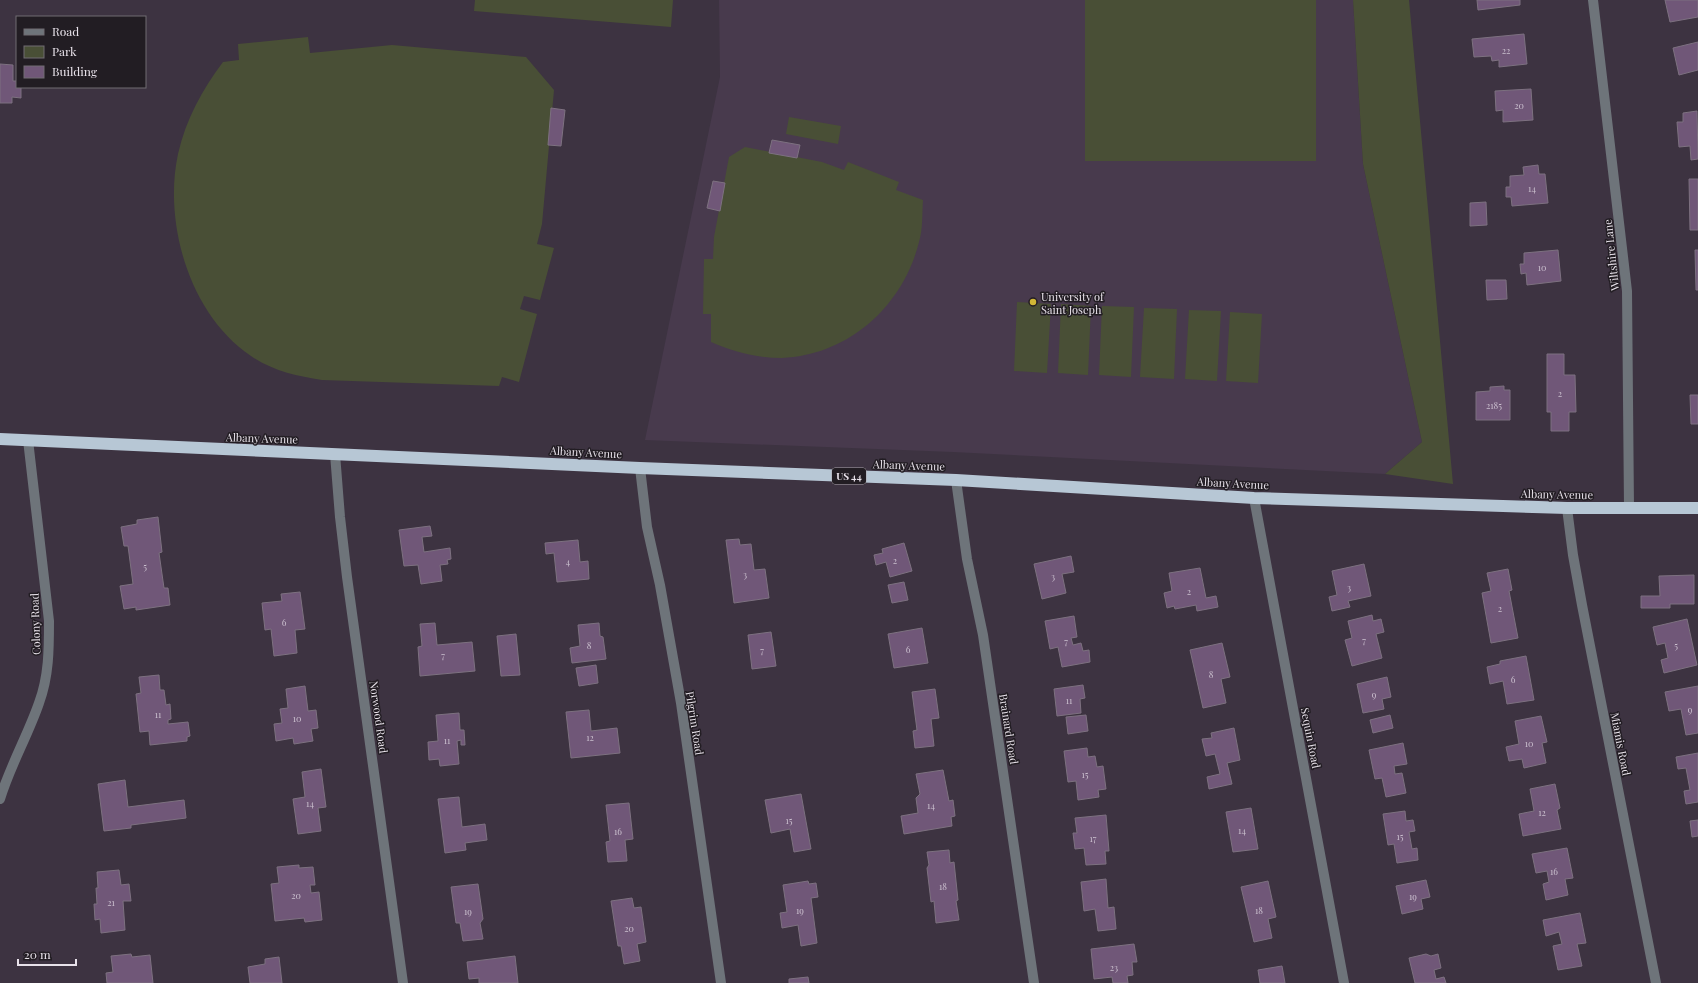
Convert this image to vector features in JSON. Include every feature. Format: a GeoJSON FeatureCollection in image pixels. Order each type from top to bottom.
{"type":"FeatureCollection","features":[{"type":"Feature","properties":{"kind":"highway","name":"Albany Avenue"},"geometry":{"type":"LineString","coordinates":[[0,439],[640,468],[956,480],[1254,498],[1567,508],[1698,508]]}},
{"type":"Feature","properties":{"kind":"street","name":"Wiltshire Lane"},"geometry":{"type":"LineString","coordinates":[[1593,0],[1627,291],[1629,508]]}},
{"type":"Feature","properties":{"kind":"street","name":"Colony Road"},"geometry":{"type":"LineString","coordinates":[[0,799],[40,702],[46,676],[49,650],[49,621],[28,440]]}},
{"type":"Feature","properties":{"kind":"street","name":"Norwood Road"},"geometry":{"type":"LineString","coordinates":[[335,454],[347,577],[403,983]]}},
{"type":"Feature","properties":{"kind":"street","name":"Pilgrim Road"},"geometry":{"type":"LineString","coordinates":[[640,468],[647,527],[660,585],[680,703],[721,983]]}},
{"type":"Feature","properties":{"kind":"street","name":"Brainard Road"},"geometry":{"type":"LineString","coordinates":[[956,480],[967,559],[983,635],[1034,983]]}},
{"type":"Feature","properties":{"kind":"street","name":"Sequin Road"},"geometry":{"type":"LineString","coordinates":[[1254,498],[1344,983]]}},
{"type":"Feature","properties":{"kind":"street","name":"Miamis Road"},"geometry":{"type":"LineString","coordinates":[[1567,508],[1582,605],[1656,983]]}},
{"type":"Feature","properties":{"kind":"shaded area","name":"University of Saint Joseph"},"geometry":{"type":"Polygon","coordinates":[[[719,0],[1353,0],[1363,164],[1422,442],[1385,474],[953,452],[645,440],[720,77],[719,0]]]}},
{"type":"Feature","properties":{"kind":"green space"},"geometry":{"type":"Polygon","coordinates":[[[475,0],[673,0],[671,27],[474,11],[475,0]]]}},
{"type":"Feature","properties":{"kind":"green space"},"geometry":{"type":"Polygon","coordinates":[[[1085,0],[1316,0],[1316,161],[1085,161],[1085,0]]]}},
{"type":"Feature","properties":{"kind":"green space"},"geometry":{"type":"Polygon","coordinates":[[[1353,0],[1409,0],[1453,484],[1385,474],[1422,442],[1363,164],[1353,0]]]}},
{"type":"Feature","properties":{"kind":"green space"},"geometry":{"type":"Polygon","coordinates":[[[308,37],[310,53],[392,45],[526,57],[554,90],[542,224],[537,244],[554,248],[540,300],[524,296],[520,309],[537,314],[519,382],[502,377],[499,386],[322,380],[303,377],[268,366],[251,356],[230,338],[212,317],[197,293],[186,266],[178,238],[174,209],[174,181],[178,154],[190,117],[208,83],[223,62],[239,60],[238,44],[308,37]]]}},
{"type":"Feature","properties":{"kind":"green space"},"geometry":{"type":"Polygon","coordinates":[[[789,117],[841,126],[838,144],[786,134],[789,117]]]}},
{"type":"Feature","properties":{"kind":"green space"},"geometry":{"type":"Polygon","coordinates":[[[745,147],[822,162],[844,170],[848,162],[899,182],[896,190],[923,200],[922,227],[919,242],[911,265],[900,287],[886,306],[870,323],[851,337],[829,348],[806,355],[773,358],[746,354],[711,342],[711,314],[703,314],[704,259],[713,259],[714,237],[729,157],[745,147]]]}},
{"type":"Feature","properties":{"kind":"green space"},"geometry":{"type":"Polygon","coordinates":[[[1017,302],[1051,304],[1047,373],[1014,371],[1017,302]]]}},
{"type":"Feature","properties":{"kind":"green space"},"geometry":{"type":"Polygon","coordinates":[[[1061,304],[1091,306],[1088,375],[1058,373],[1061,304]]]}},
{"type":"Feature","properties":{"kind":"green space"},"geometry":{"type":"Polygon","coordinates":[[[1102,306],[1134,307],[1131,377],[1099,375],[1102,306]]]}},
{"type":"Feature","properties":{"kind":"green space"},"geometry":{"type":"Polygon","coordinates":[[[1144,308],[1177,309],[1174,379],[1140,377],[1144,308]]]}},
{"type":"Feature","properties":{"kind":"green space"},"geometry":{"type":"Polygon","coordinates":[[[1189,310],[1221,311],[1217,381],[1185,379],[1189,310]]]}},
{"type":"Feature","properties":{"kind":"green space"},"geometry":{"type":"Polygon","coordinates":[[[1230,312],[1262,314],[1258,383],[1226,381],[1230,312]]]}},
{"type":"Feature","properties":{"kind":"building"},"geometry":{"type":"Polygon","coordinates":[[[1477,0],[1520,0],[1520,5],[1478,10],[1477,0]]]}},
{"type":"Feature","properties":{"kind":"building"},"geometry":{"type":"Polygon","coordinates":[[[1665,0],[1698,0],[1698,17],[1670,22],[1665,0]]]}},
{"type":"Feature","properties":{"kind":"building"},"geometry":{"type":"Polygon","coordinates":[[[1524,34],[1527,64],[1499,67],[1499,60],[1492,61],[1491,56],[1474,57],[1472,39],[1524,34]]]}},
{"type":"Feature","properties":{"kind":"building"},"geometry":{"type":"Polygon","coordinates":[[[1698,42],[1698,70],[1679,75],[1673,48],[1698,42]]]}},
{"type":"Feature","properties":{"kind":"building"},"geometry":{"type":"Polygon","coordinates":[[[0,64],[13,65],[13,81],[16,81],[16,88],[21,88],[21,98],[12,97],[12,103],[0,103],[0,64]]]}},
{"type":"Feature","properties":{"kind":"building"},"geometry":{"type":"Polygon","coordinates":[[[1531,89],[1533,120],[1503,122],[1503,110],[1496,111],[1495,91],[1531,89]]]}},
{"type":"Feature","properties":{"kind":"building"},"geometry":{"type":"Polygon","coordinates":[[[551,108],[565,110],[561,146],[548,145],[551,108]]]}},
{"type":"Feature","properties":{"kind":"building"},"geometry":{"type":"Polygon","coordinates":[[[1697,111],[1698,159],[1691,160],[1690,146],[1679,147],[1677,122],[1683,122],[1683,113],[1697,111]]]}},
{"type":"Feature","properties":{"kind":"building"},"geometry":{"type":"Polygon","coordinates":[[[772,140],[800,145],[797,158],[769,153],[772,140]]]}},
{"type":"Feature","properties":{"kind":"building"},"geometry":{"type":"Polygon","coordinates":[[[1538,165],[1539,174],[1545,174],[1548,203],[1512,206],[1511,197],[1506,197],[1506,187],[1510,187],[1510,176],[1524,175],[1523,167],[1538,165]]]}},
{"type":"Feature","properties":{"kind":"building"},"geometry":{"type":"Polygon","coordinates":[[[1689,179],[1698,179],[1698,230],[1690,230],[1689,179]]]}},
{"type":"Feature","properties":{"kind":"building"},"geometry":{"type":"Polygon","coordinates":[[[713,181],[725,183],[720,211],[707,208],[713,181]]]}},
{"type":"Feature","properties":{"kind":"building"},"geometry":{"type":"Polygon","coordinates":[[[1486,202],[1487,225],[1470,226],[1470,203],[1486,202]]]}},
{"type":"Feature","properties":{"kind":"building"},"geometry":{"type":"Polygon","coordinates":[[[1558,250],[1561,281],[1527,285],[1526,273],[1521,274],[1520,264],[1524,264],[1524,253],[1558,250]]]}},
{"type":"Feature","properties":{"kind":"building"},"geometry":{"type":"Polygon","coordinates":[[[1695,250],[1698,250],[1698,290],[1696,290],[1695,250]]]}},
{"type":"Feature","properties":{"kind":"building"},"geometry":{"type":"Polygon","coordinates":[[[1486,280],[1506,280],[1507,299],[1487,300],[1486,280]]]}},
{"type":"Feature","properties":{"kind":"building"},"geometry":{"type":"Polygon","coordinates":[[[1547,354],[1564,354],[1564,375],[1575,375],[1576,412],[1569,412],[1569,431],[1551,431],[1551,412],[1547,412],[1547,354]]]}},
{"type":"Feature","properties":{"kind":"building"},"geometry":{"type":"Polygon","coordinates":[[[1504,386],[1504,390],[1510,390],[1510,420],[1476,420],[1476,392],[1490,391],[1490,387],[1504,386]]]}},
{"type":"Feature","properties":{"kind":"building"},"geometry":{"type":"Polygon","coordinates":[[[1690,395],[1698,395],[1698,424],[1691,424],[1690,395]]]}},
{"type":"Feature","properties":{"kind":"building"},"geometry":{"type":"Polygon","coordinates":[[[158,517],[162,552],[159,553],[164,588],[168,588],[170,605],[136,610],[136,607],[124,609],[120,586],[133,584],[128,546],[124,546],[121,527],[137,524],[137,520],[158,517]]]}},
{"type":"Feature","properties":{"kind":"building"},"geometry":{"type":"Polygon","coordinates":[[[430,526],[432,536],[422,537],[424,552],[450,548],[451,559],[447,560],[448,564],[440,565],[442,581],[421,584],[418,565],[404,566],[399,530],[430,526]]]}},
{"type":"Feature","properties":{"kind":"building"},"geometry":{"type":"Polygon","coordinates":[[[739,539],[740,545],[751,544],[754,570],[765,569],[769,598],[734,603],[726,540],[739,539]]]}},
{"type":"Feature","properties":{"kind":"building"},"geometry":{"type":"Polygon","coordinates":[[[578,540],[580,562],[588,561],[589,579],[557,582],[554,553],[546,554],[545,543],[578,540]]]}},
{"type":"Feature","properties":{"kind":"building"},"geometry":{"type":"Polygon","coordinates":[[[904,543],[912,571],[890,577],[886,562],[876,565],[874,555],[883,553],[882,549],[904,543]]]}},
{"type":"Feature","properties":{"kind":"building"},"geometry":{"type":"Polygon","coordinates":[[[1071,556],[1074,572],[1062,574],[1066,593],[1042,599],[1034,564],[1071,556]]]}},
{"type":"Feature","properties":{"kind":"building"},"geometry":{"type":"Polygon","coordinates":[[[1364,564],[1371,596],[1348,601],[1350,607],[1332,611],[1329,597],[1337,595],[1332,571],[1364,564]]]}},
{"type":"Feature","properties":{"kind":"building"},"geometry":{"type":"Polygon","coordinates":[[[1200,568],[1206,598],[1216,596],[1218,607],[1197,611],[1196,605],[1175,609],[1174,606],[1167,608],[1164,593],[1172,591],[1169,573],[1200,568]]]}},
{"type":"Feature","properties":{"kind":"building"},"geometry":{"type":"Polygon","coordinates":[[[1508,569],[1512,590],[1509,591],[1518,638],[1491,643],[1482,593],[1491,591],[1487,573],[1508,569]]]}},
{"type":"Feature","properties":{"kind":"building"},"geometry":{"type":"Polygon","coordinates":[[[1694,575],[1694,604],[1670,604],[1670,608],[1641,608],[1641,596],[1660,596],[1659,576],[1694,575]]]}},
{"type":"Feature","properties":{"kind":"building"},"geometry":{"type":"Polygon","coordinates":[[[904,582],[908,600],[892,603],[888,585],[904,582]]]}},
{"type":"Feature","properties":{"kind":"building"},"geometry":{"type":"Polygon","coordinates":[[[300,592],[305,629],[295,630],[297,653],[274,656],[271,629],[265,630],[262,603],[282,601],[281,594],[300,592]]]}},
{"type":"Feature","properties":{"kind":"building"},"geometry":{"type":"Polygon","coordinates":[[[1372,615],[1373,621],[1381,619],[1384,632],[1376,634],[1382,658],[1352,666],[1345,640],[1352,638],[1348,621],[1372,615]]]}},
{"type":"Feature","properties":{"kind":"building"},"geometry":{"type":"Polygon","coordinates":[[[1074,616],[1077,637],[1071,638],[1073,645],[1081,643],[1083,651],[1089,650],[1090,662],[1062,667],[1058,647],[1050,649],[1045,621],[1074,616]]]}},
{"type":"Feature","properties":{"kind":"building"},"geometry":{"type":"Polygon","coordinates":[[[1687,619],[1697,665],[1664,673],[1661,660],[1668,658],[1665,643],[1657,645],[1653,627],[1687,619]]]}},
{"type":"Feature","properties":{"kind":"building"},"geometry":{"type":"Polygon","coordinates":[[[435,623],[437,645],[472,642],[475,671],[420,676],[418,647],[422,646],[420,624],[435,623]]]}},
{"type":"Feature","properties":{"kind":"building"},"geometry":{"type":"Polygon","coordinates":[[[599,623],[600,636],[603,637],[606,659],[572,663],[570,648],[580,646],[578,625],[599,623]]]}},
{"type":"Feature","properties":{"kind":"building"},"geometry":{"type":"Polygon","coordinates":[[[922,628],[928,663],[894,668],[888,634],[922,628]]]}},
{"type":"Feature","properties":{"kind":"building"},"geometry":{"type":"Polygon","coordinates":[[[771,632],[776,666],[752,669],[748,635],[771,632]]]}},
{"type":"Feature","properties":{"kind":"building"},"geometry":{"type":"Polygon","coordinates":[[[516,634],[520,675],[501,676],[497,636],[516,634]]]}},
{"type":"Feature","properties":{"kind":"building"},"geometry":{"type":"Polygon","coordinates":[[[1222,643],[1230,677],[1221,679],[1226,703],[1203,708],[1190,650],[1222,643]]]}},
{"type":"Feature","properties":{"kind":"building"},"geometry":{"type":"Polygon","coordinates":[[[1526,656],[1534,700],[1507,704],[1503,681],[1490,684],[1487,667],[1500,664],[1500,661],[1526,656]]]}},
{"type":"Feature","properties":{"kind":"building"},"geometry":{"type":"Polygon","coordinates":[[[596,665],[598,683],[579,686],[576,668],[596,665]]]}},
{"type":"Feature","properties":{"kind":"building"},"geometry":{"type":"Polygon","coordinates":[[[159,675],[160,690],[164,690],[166,705],[170,704],[171,719],[168,720],[168,724],[188,722],[190,736],[187,737],[187,741],[150,745],[149,731],[140,732],[136,694],[141,693],[139,677],[159,675]]]}},
{"type":"Feature","properties":{"kind":"building"},"geometry":{"type":"Polygon","coordinates":[[[1387,677],[1391,697],[1382,699],[1384,709],[1363,713],[1357,684],[1387,677]]]}},
{"type":"Feature","properties":{"kind":"building"},"geometry":{"type":"Polygon","coordinates":[[[1083,685],[1085,698],[1080,699],[1081,713],[1057,716],[1054,689],[1083,685]]]}},
{"type":"Feature","properties":{"kind":"building"},"geometry":{"type":"Polygon","coordinates":[[[305,686],[308,711],[316,710],[318,728],[311,729],[313,741],[294,744],[293,738],[276,741],[274,724],[282,723],[280,709],[288,708],[286,689],[305,686]]]}},
{"type":"Feature","properties":{"kind":"building"},"geometry":{"type":"Polygon","coordinates":[[[1698,686],[1698,733],[1686,735],[1681,709],[1669,711],[1665,692],[1698,686]]]}},
{"type":"Feature","properties":{"kind":"building"},"geometry":{"type":"Polygon","coordinates":[[[935,689],[939,718],[931,719],[934,746],[915,748],[913,731],[917,730],[912,692],[935,689]]]}},
{"type":"Feature","properties":{"kind":"building"},"geometry":{"type":"Polygon","coordinates":[[[589,710],[591,731],[617,728],[620,753],[571,758],[566,712],[589,710]]]}},
{"type":"Feature","properties":{"kind":"building"},"geometry":{"type":"Polygon","coordinates":[[[459,713],[460,730],[464,730],[465,745],[461,745],[461,740],[457,741],[459,764],[440,766],[439,759],[429,760],[428,742],[438,741],[436,715],[459,713]]]}},
{"type":"Feature","properties":{"kind":"building"},"geometry":{"type":"Polygon","coordinates":[[[1086,715],[1088,731],[1068,734],[1066,717],[1086,715]]]}},
{"type":"Feature","properties":{"kind":"building"},"geometry":{"type":"Polygon","coordinates":[[[1390,715],[1393,728],[1373,733],[1370,720],[1390,715]]]}},
{"type":"Feature","properties":{"kind":"building"},"geometry":{"type":"Polygon","coordinates":[[[1541,716],[1547,742],[1542,743],[1546,763],[1524,768],[1522,759],[1509,761],[1506,747],[1519,744],[1515,721],[1541,716]]]}},
{"type":"Feature","properties":{"kind":"building"},"geometry":{"type":"Polygon","coordinates":[[[1234,728],[1240,760],[1227,763],[1232,784],[1209,789],[1207,777],[1220,774],[1215,754],[1206,756],[1202,739],[1212,738],[1211,733],[1234,728]]]}},
{"type":"Feature","properties":{"kind":"building"},"geometry":{"type":"Polygon","coordinates":[[[1403,743],[1407,764],[1394,766],[1395,774],[1402,773],[1406,793],[1386,797],[1382,778],[1375,779],[1369,750],[1403,743]]]}},
{"type":"Feature","properties":{"kind":"building"},"geometry":{"type":"Polygon","coordinates":[[[1087,748],[1088,757],[1095,756],[1097,767],[1103,766],[1106,789],[1098,790],[1099,797],[1078,800],[1076,781],[1068,782],[1064,751],[1087,748]]]}},
{"type":"Feature","properties":{"kind":"building"},"geometry":{"type":"Polygon","coordinates":[[[1698,753],[1698,802],[1686,804],[1684,791],[1690,790],[1686,768],[1678,769],[1676,757],[1698,753]]]}},
{"type":"Feature","properties":{"kind":"building"},"geometry":{"type":"Polygon","coordinates":[[[321,769],[326,807],[318,808],[321,831],[298,834],[293,799],[305,797],[302,772],[321,769]]]}},
{"type":"Feature","properties":{"kind":"building"},"geometry":{"type":"Polygon","coordinates":[[[943,770],[949,801],[953,800],[955,816],[951,817],[952,826],[904,834],[901,816],[918,813],[916,798],[920,794],[916,774],[943,770]]]}},
{"type":"Feature","properties":{"kind":"building"},"geometry":{"type":"Polygon","coordinates":[[[125,780],[128,807],[184,800],[186,818],[131,825],[131,828],[104,831],[98,784],[125,780]]]}},
{"type":"Feature","properties":{"kind":"building"},"geometry":{"type":"Polygon","coordinates":[[[1555,784],[1560,808],[1557,810],[1561,829],[1523,836],[1519,814],[1534,811],[1530,789],[1555,784]]]}},
{"type":"Feature","properties":{"kind":"building"},"geometry":{"type":"Polygon","coordinates":[[[801,794],[811,849],[794,852],[790,829],[771,833],[765,800],[801,794]]]}},
{"type":"Feature","properties":{"kind":"building"},"geometry":{"type":"Polygon","coordinates":[[[459,797],[462,827],[485,824],[487,840],[465,843],[466,850],[445,853],[438,799],[459,797]]]}},
{"type":"Feature","properties":{"kind":"building"},"geometry":{"type":"Polygon","coordinates":[[[629,803],[633,839],[625,840],[627,861],[608,862],[606,842],[610,841],[606,805],[629,803]]]}},
{"type":"Feature","properties":{"kind":"building"},"geometry":{"type":"Polygon","coordinates":[[[1251,808],[1258,849],[1233,852],[1226,812],[1251,808]]]}},
{"type":"Feature","properties":{"kind":"building"},"geometry":{"type":"Polygon","coordinates":[[[1405,811],[1406,821],[1413,820],[1415,831],[1409,832],[1412,849],[1417,848],[1418,860],[1397,863],[1394,844],[1388,845],[1383,814],[1405,811]]]}},
{"type":"Feature","properties":{"kind":"building"},"geometry":{"type":"Polygon","coordinates":[[[1106,815],[1109,851],[1105,851],[1106,864],[1086,865],[1084,848],[1075,849],[1073,833],[1077,833],[1075,818],[1106,815]]]}},
{"type":"Feature","properties":{"kind":"building"},"geometry":{"type":"Polygon","coordinates":[[[1698,820],[1698,836],[1692,837],[1690,821],[1698,820]]]}},
{"type":"Feature","properties":{"kind":"building"},"geometry":{"type":"Polygon","coordinates":[[[1567,848],[1573,878],[1565,879],[1568,895],[1546,900],[1543,884],[1549,882],[1547,871],[1536,873],[1532,854],[1567,848]]]}},
{"type":"Feature","properties":{"kind":"building"},"geometry":{"type":"Polygon","coordinates":[[[949,850],[950,863],[954,862],[958,900],[956,901],[959,920],[936,923],[934,901],[931,902],[927,868],[929,865],[927,852],[949,850]]]}},
{"type":"Feature","properties":{"kind":"building"},"geometry":{"type":"Polygon","coordinates":[[[299,865],[299,868],[313,867],[315,885],[310,885],[311,893],[319,892],[322,920],[305,922],[304,918],[275,921],[271,884],[279,883],[277,867],[299,865]]]}},
{"type":"Feature","properties":{"kind":"building"},"geometry":{"type":"Polygon","coordinates":[[[119,870],[121,885],[129,884],[131,901],[123,901],[125,930],[101,933],[100,919],[95,920],[94,904],[97,904],[96,888],[98,888],[97,872],[119,870]]]}},
{"type":"Feature","properties":{"kind":"building"},"geometry":{"type":"Polygon","coordinates":[[[1106,879],[1108,908],[1114,907],[1116,929],[1098,931],[1095,909],[1084,911],[1081,882],[1106,879]]]}},
{"type":"Feature","properties":{"kind":"building"},"geometry":{"type":"Polygon","coordinates":[[[1426,880],[1430,897],[1421,899],[1423,909],[1402,914],[1396,886],[1426,880]]]}},
{"type":"Feature","properties":{"kind":"building"},"geometry":{"type":"Polygon","coordinates":[[[808,881],[809,884],[816,883],[818,897],[811,898],[817,943],[801,946],[798,925],[782,928],[780,913],[787,912],[783,885],[808,881]]]}},
{"type":"Feature","properties":{"kind":"building"},"geometry":{"type":"Polygon","coordinates":[[[1268,881],[1276,917],[1268,919],[1272,938],[1254,942],[1241,887],[1268,881]]]}},
{"type":"Feature","properties":{"kind":"building"},"geometry":{"type":"Polygon","coordinates":[[[478,884],[483,919],[480,923],[483,939],[463,941],[460,923],[456,923],[451,887],[478,884]]]}},
{"type":"Feature","properties":{"kind":"building"},"geometry":{"type":"Polygon","coordinates":[[[632,898],[634,908],[641,907],[646,942],[637,944],[640,961],[624,964],[621,946],[618,946],[611,901],[632,898]]]}},
{"type":"Feature","properties":{"kind":"building"},"geometry":{"type":"Polygon","coordinates":[[[1580,913],[1586,943],[1577,944],[1582,966],[1558,970],[1553,946],[1562,944],[1559,932],[1546,936],[1543,920],[1580,913]]]}},
{"type":"Feature","properties":{"kind":"building"},"geometry":{"type":"Polygon","coordinates":[[[1134,944],[1137,962],[1132,962],[1133,975],[1127,976],[1128,983],[1113,983],[1112,977],[1094,979],[1091,949],[1134,944]]]}},
{"type":"Feature","properties":{"kind":"building"},"geometry":{"type":"Polygon","coordinates":[[[131,954],[132,957],[150,955],[153,983],[107,983],[106,973],[113,972],[111,956],[131,954]]]}},
{"type":"Feature","properties":{"kind":"building"},"geometry":{"type":"Polygon","coordinates":[[[1426,954],[1431,956],[1438,954],[1441,968],[1434,970],[1436,979],[1444,977],[1446,983],[1415,983],[1409,958],[1426,954]]]}},
{"type":"Feature","properties":{"kind":"building"},"geometry":{"type":"Polygon","coordinates":[[[515,956],[518,983],[479,983],[479,978],[469,979],[467,962],[515,956]]]}},
{"type":"Feature","properties":{"kind":"building"},"geometry":{"type":"Polygon","coordinates":[[[279,957],[282,983],[250,983],[248,967],[265,964],[265,959],[279,957]]]}},
{"type":"Feature","properties":{"kind":"building"},"geometry":{"type":"Polygon","coordinates":[[[1282,966],[1285,983],[1260,983],[1258,970],[1282,966]]]}},
{"type":"Feature","properties":{"kind":"building"},"geometry":{"type":"Polygon","coordinates":[[[808,977],[809,983],[789,983],[789,979],[808,977]]]}},
{"type":"Feature","properties":{"kind":"place","name":"University of Saint Joseph"},"geometry":{"type":"Point","coordinates":[1033,302]}}]}
